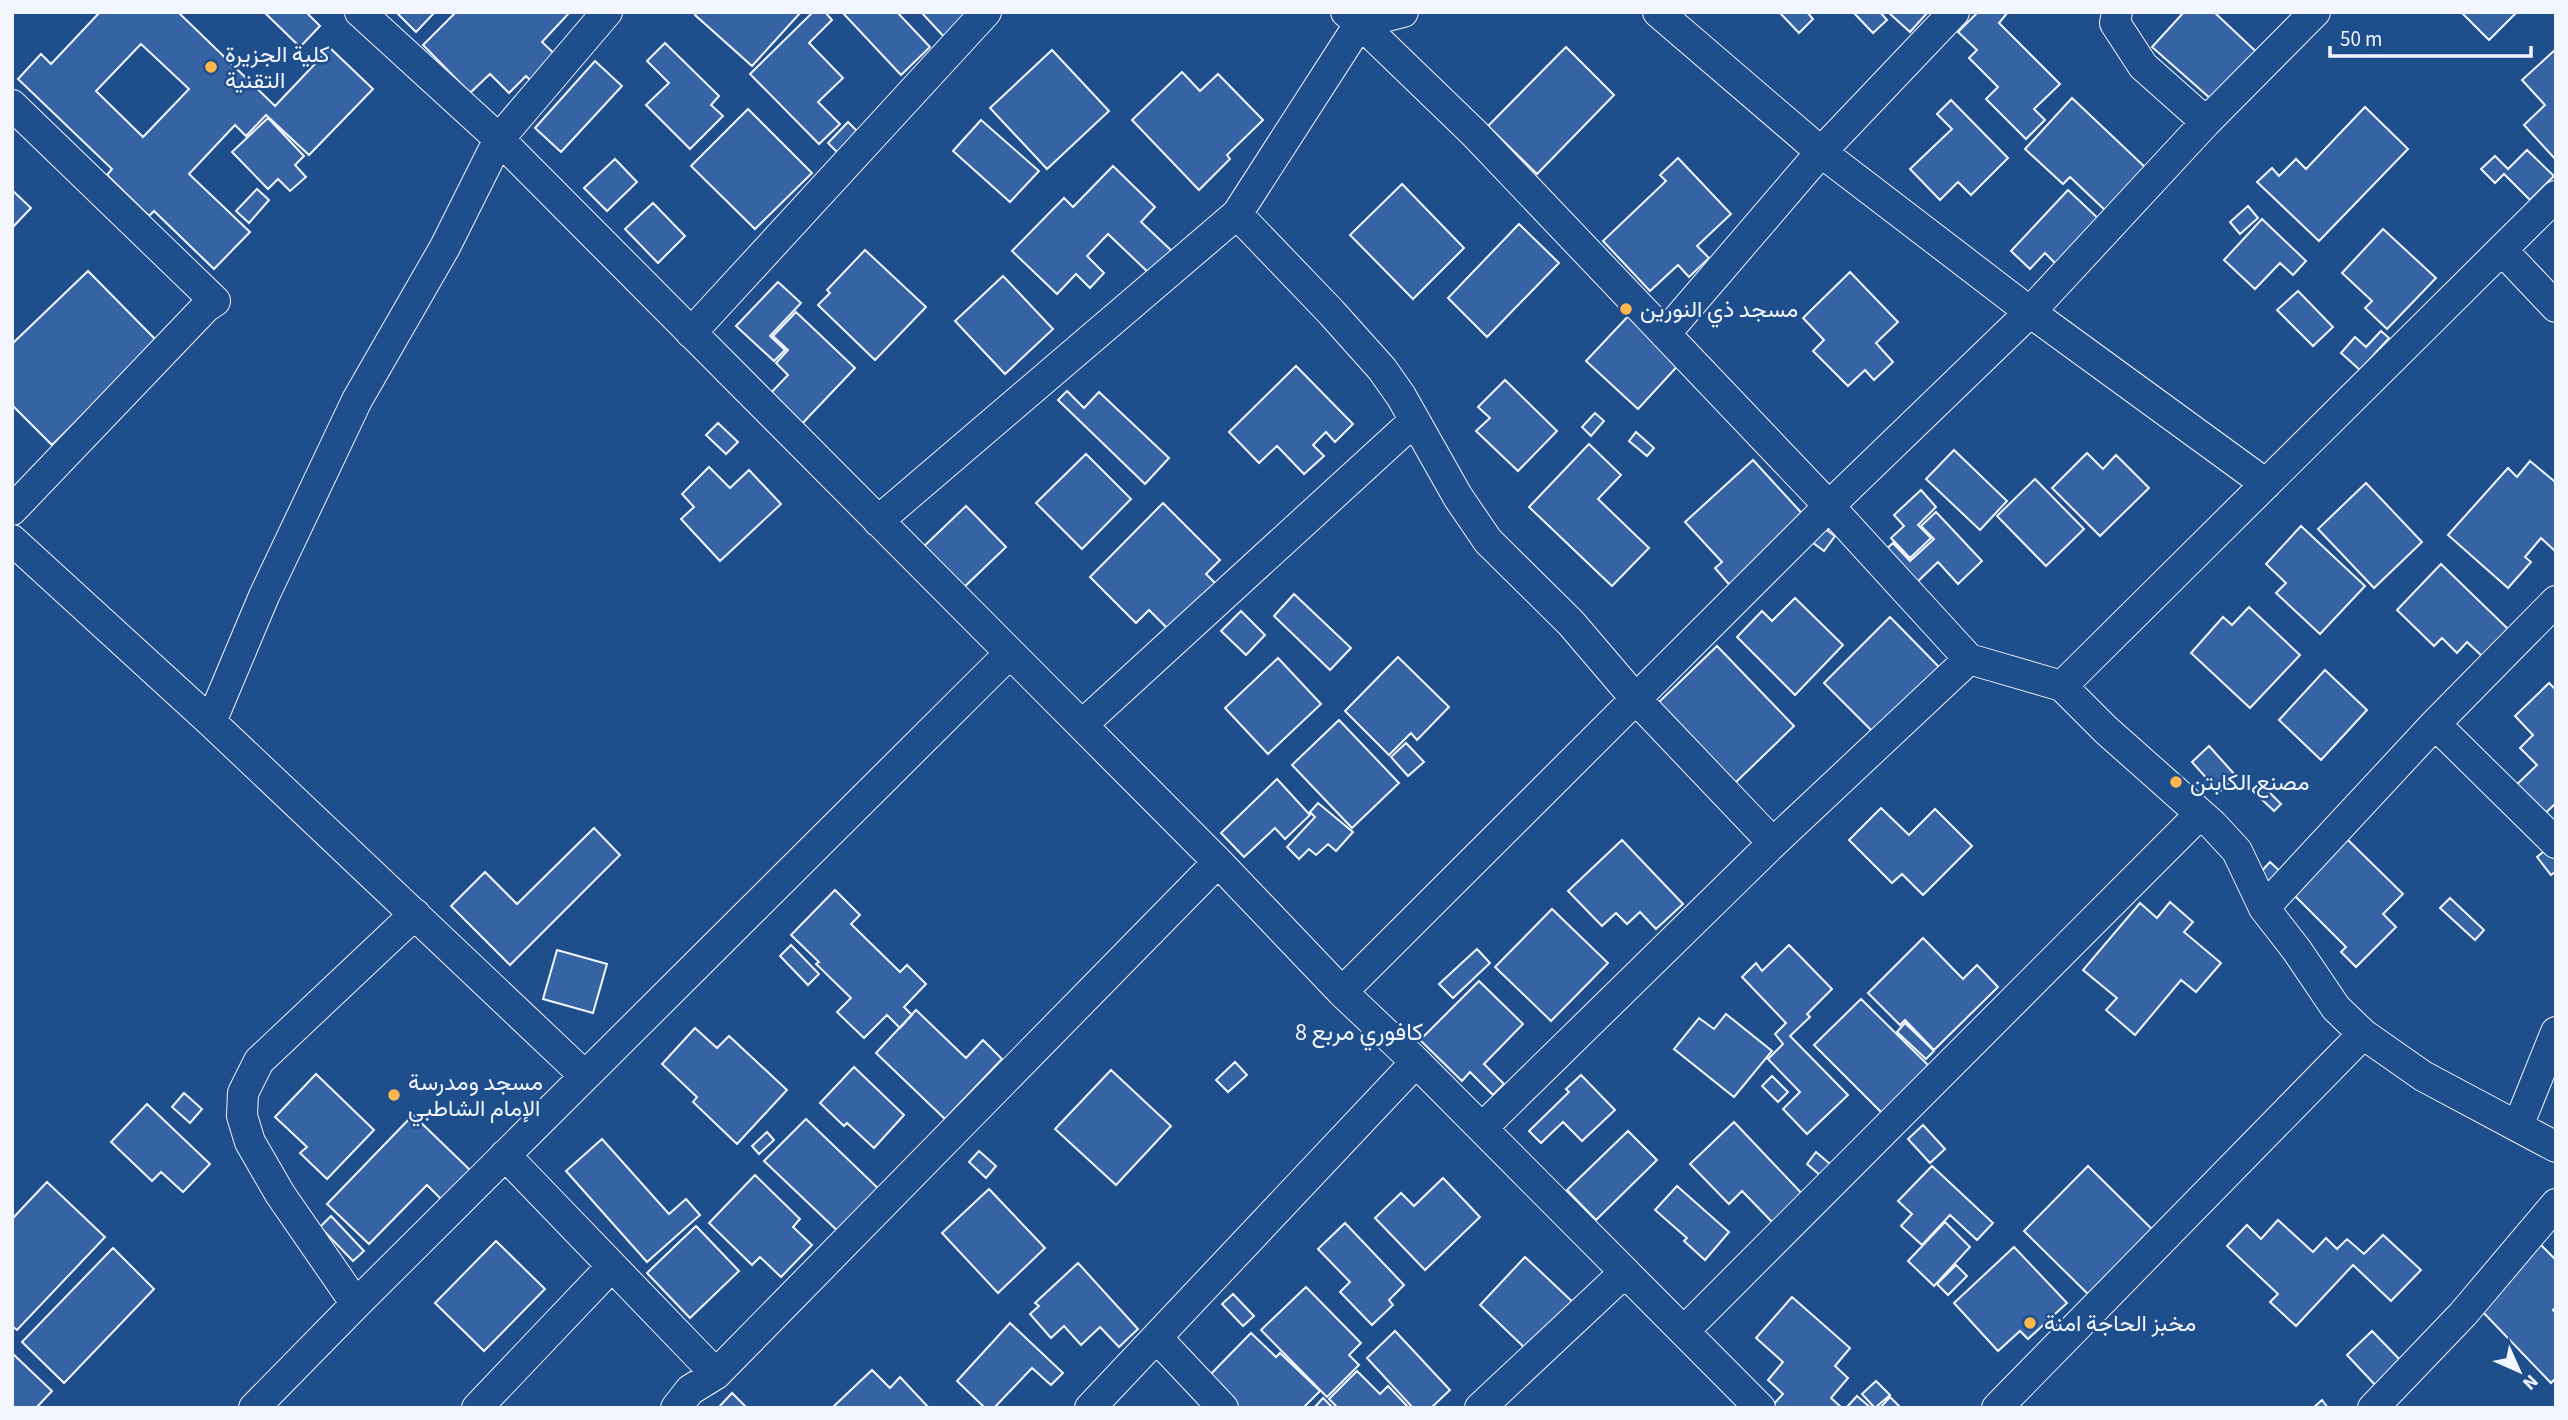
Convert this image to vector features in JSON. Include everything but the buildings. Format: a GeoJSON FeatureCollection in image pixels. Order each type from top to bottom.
{"type":"FeatureCollection","features":[{"type":"Feature","properties":{"kind":"street"},"geometry":{"type":"LineString","coordinates":[[360,12],[499,139],[1218,862],[1342,992],[1416,1062],[1760,1408]]}},
{"type":"Feature","properties":{"kind":"street"},"geometry":{"type":"LineString","coordinates":[[211,722],[264,596],[357,400],[445,247],[499,139],[607,12]]}},
{"type":"Feature","properties":{"kind":"street"},"geometry":{"type":"LineString","coordinates":[[691,333],[986,12]]}},
{"type":"Feature","properties":{"kind":"street"},"geometry":{"type":"LineString","coordinates":[[1353,17],[1403,12]]}},
{"type":"Feature","properties":{"kind":"street"},"geometry":{"type":"LineString","coordinates":[[1658,12],[1821,152],[2029,312],[2266,484]]}},
{"type":"Feature","properties":{"kind":"street"},"geometry":{"type":"LineString","coordinates":[[1665,334],[1821,152],[1954,12]]}},
{"type":"Feature","properties":{"kind":"street"},"geometry":{"type":"LineString","coordinates":[[2117,12],[2115,23],[2143,66],[2206,122]]}},
{"type":"Feature","properties":{"kind":"street"},"geometry":{"type":"LineString","coordinates":[[1342,992],[1635,698],[2029,312],[2206,122],[2315,12]]}},
{"type":"Feature","properties":{"kind":"street"},"geometry":{"type":"LineString","coordinates":[[878,521],[1237,214],[1353,17]]}},
{"type":"Feature","properties":{"kind":"street"},"geometry":{"type":"LineString","coordinates":[[1353,17],[1474,133],[1829,506],[1969,659],[2062,687],[2237,851],[2264,908],[2336,1008],[2363,1034],[2423,1076],[2556,1147]]}},
{"type":"Feature","properties":{"kind":"street"},"geometry":{"type":"LineString","coordinates":[[12,105],[215,302],[206,307],[12,510]]}},
{"type":"Feature","properties":{"kind":"street"},"geometry":{"type":"LineString","coordinates":[[2062,687],[2556,196]]}},
{"type":"Feature","properties":{"kind":"street"},"geometry":{"type":"LineString","coordinates":[[1237,214],[1382,369],[1458,498],[1488,541],[1571,623],[1635,698],[1773,843]]}},
{"type":"Feature","properties":{"kind":"street"},"geometry":{"type":"LineString","coordinates":[[2502,250],[2556,307]]}},
{"type":"Feature","properties":{"kind":"street"},"geometry":{"type":"LineString","coordinates":[[1082,725],[1414,421]]}},
{"type":"Feature","properties":{"kind":"street"},"geometry":{"type":"LineString","coordinates":[[12,540],[211,722],[585,1076]]}},
{"type":"Feature","properties":{"kind":"street"},"geometry":{"type":"LineString","coordinates":[[2264,908],[2435,724],[2556,601]]}},
{"type":"Feature","properties":{"kind":"street"},"geometry":{"type":"LineString","coordinates":[[254,1408],[1010,653]]}},
{"type":"Feature","properties":{"kind":"street"},"geometry":{"type":"LineString","coordinates":[[1482,1128],[1773,843],[1969,659]]}},
{"type":"Feature","properties":{"kind":"street"},"geometry":{"type":"LineString","coordinates":[[2435,724],[2556,843]]}},
{"type":"Feature","properties":{"kind":"street"},"geometry":{"type":"LineString","coordinates":[[1684,1331],[2200,814]]}},
{"type":"Feature","properties":{"kind":"street"},"geometry":{"type":"LineString","coordinates":[[676,1408],[690,1390],[716,1374],[1218,862]]}},
{"type":"Feature","properties":{"kind":"street"},"geometry":{"type":"LineString","coordinates":[[356,1304],[280,1194],[250,1142],[242,1116],[243,1093],[259,1061],[415,914]]}},
{"type":"Feature","properties":{"kind":"street"},"geometry":{"type":"LineString","coordinates":[[2518,1126],[2556,1032]]}},
{"type":"Feature","properties":{"kind":"street"},"geometry":{"type":"LineString","coordinates":[[1997,1408],[2363,1034]]}},
{"type":"Feature","properties":{"kind":"street"},"geometry":{"type":"LineString","coordinates":[[1090,1408],[1416,1062]]}},
{"type":"Feature","properties":{"kind":"street"},"geometry":{"type":"LineString","coordinates":[[505,1155],[716,1374]]}},
{"type":"Feature","properties":{"kind":"street"},"geometry":{"type":"LineString","coordinates":[[2373,1408],[2463,1314],[2556,1204]]}},
{"type":"Feature","properties":{"kind":"street"},"geometry":{"type":"LineString","coordinates":[[477,1408],[612,1266]]}},
{"type":"Feature","properties":{"kind":"street"},"geometry":{"type":"LineString","coordinates":[[1480,1408],[1625,1272]]}},
{"type":"Feature","properties":{"kind":"street"},"geometry":{"type":"LineString","coordinates":[[1157,1338],[1223,1408]]}},
{"type":"Feature","properties":{"kind":"place","name":"كلية الجزيرة التقنية"},"geometry":{"type":"Point","coordinates":[211,67]}},
{"type":"Feature","properties":{"kind":"place","name":"مسجد ذي النورين"},"geometry":{"type":"Point","coordinates":[1626,309]}},
{"type":"Feature","properties":{"kind":"place","name":"مصنع الكابتن"},"geometry":{"type":"Point","coordinates":[2176,782]}},
{"type":"Feature","properties":{"kind":"place","name":"مسجد ومدرسة الإمام الشاطبي"},"geometry":{"type":"Point","coordinates":[394,1095]}},
{"type":"Feature","properties":{"kind":"place","name":"مخبز الحاجة امنة"},"geometry":{"type":"Point","coordinates":[2030,1323]}},
{"type":"Feature","properties":{"kind":"district","name":"كافوري مربع 8"},"geometry":{"type":"Point","coordinates":[1359,1032]}}]}
